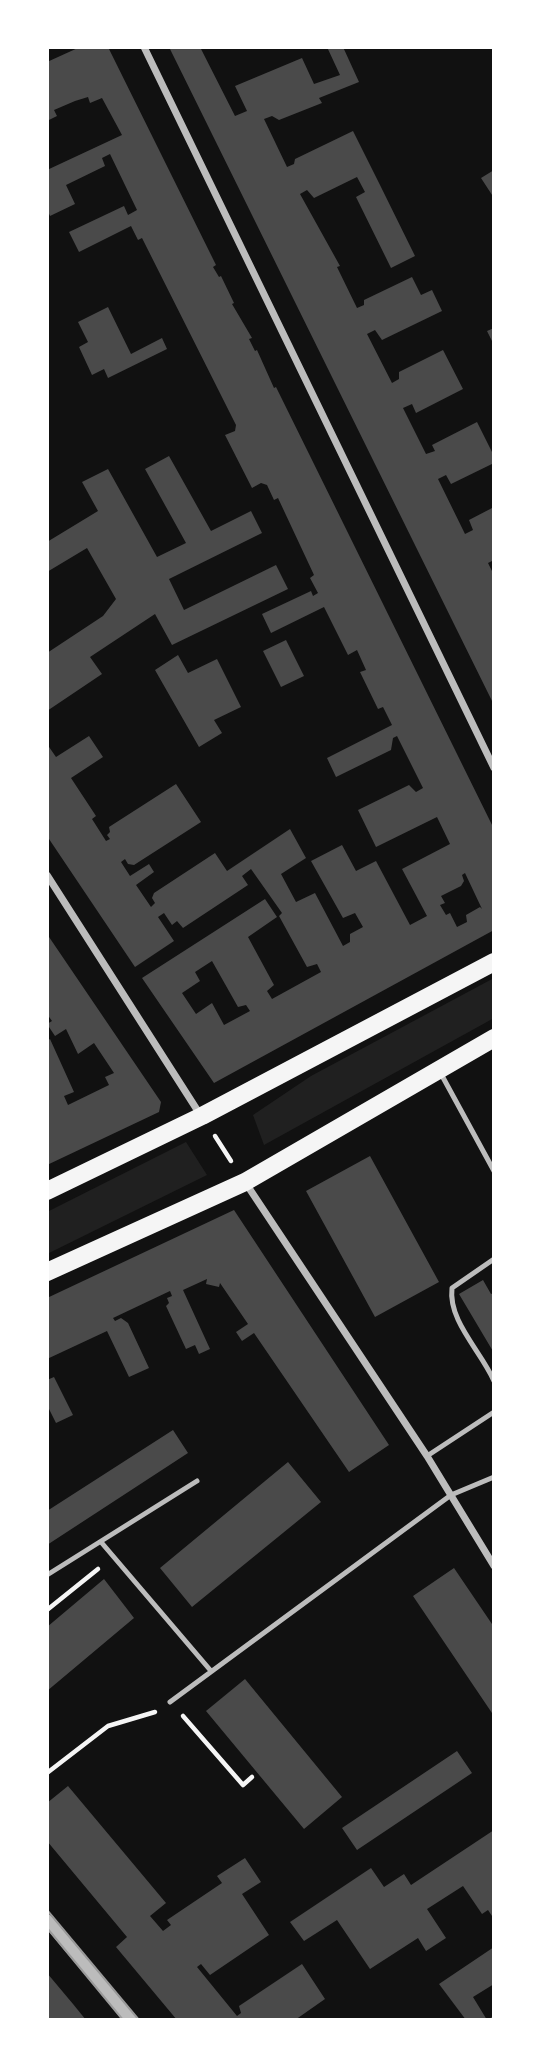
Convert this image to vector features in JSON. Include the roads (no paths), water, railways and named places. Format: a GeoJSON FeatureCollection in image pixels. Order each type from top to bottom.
{"type":"FeatureCollection","features":[{"type":"Feature","properties":{"kind":"main road"},"geometry":{"type":"LineString","coordinates":[[47,1191],[202,1116],[494,962]]}},
{"type":"Feature","properties":{"kind":"main road"},"geometry":{"type":"LineString","coordinates":[[47,1272],[245,1182],[494,1038]]}},
{"type":"Feature","properties":{"kind":"street"},"geometry":{"type":"LineString","coordinates":[[144,47],[494,768]]}},
{"type":"Feature","properties":{"kind":"street"},"geometry":{"type":"LineString","coordinates":[[47,875],[202,1116]]}},
{"type":"Feature","properties":{"kind":"street"},"geometry":{"type":"LineString","coordinates":[[245,1182],[427,1456],[494,1566]]}},
{"type":"Feature","properties":{"kind":"street"},"geometry":{"type":"LineString","coordinates":[[47,1920],[131,2020]]}},
{"type":"Feature","properties":{"kind":"lane"},"geometry":{"type":"LineString","coordinates":[[439,1068],[446,1086],[494,1171]]}},
{"type":"Feature","properties":{"kind":"lane"},"geometry":{"type":"LineString","coordinates":[[494,1259],[452,1287],[451,1299],[459,1321],[494,1381]]}},
{"type":"Feature","properties":{"kind":"lane"},"geometry":{"type":"LineString","coordinates":[[427,1456],[494,1412]]}},
{"type":"Feature","properties":{"kind":"lane"},"geometry":{"type":"LineString","coordinates":[[170,1702],[451,1495],[494,1477]]}},
{"type":"Feature","properties":{"kind":"lane"},"geometry":{"type":"LineString","coordinates":[[47,1575],[197,1481]]}},
{"type":"Feature","properties":{"kind":"lane"},"geometry":{"type":"LineString","coordinates":[[101,1542],[211,1671]]}},
{"type":"Feature","properties":{"kind":"tram line"},"geometry":{"type":"LineString","coordinates":[[47,1910],[139,2020]]}},
{"type":"Feature","properties":{"kind":"tram line"},"geometry":{"type":"LineString","coordinates":[[47,1928],[123,2020]]}}]}
